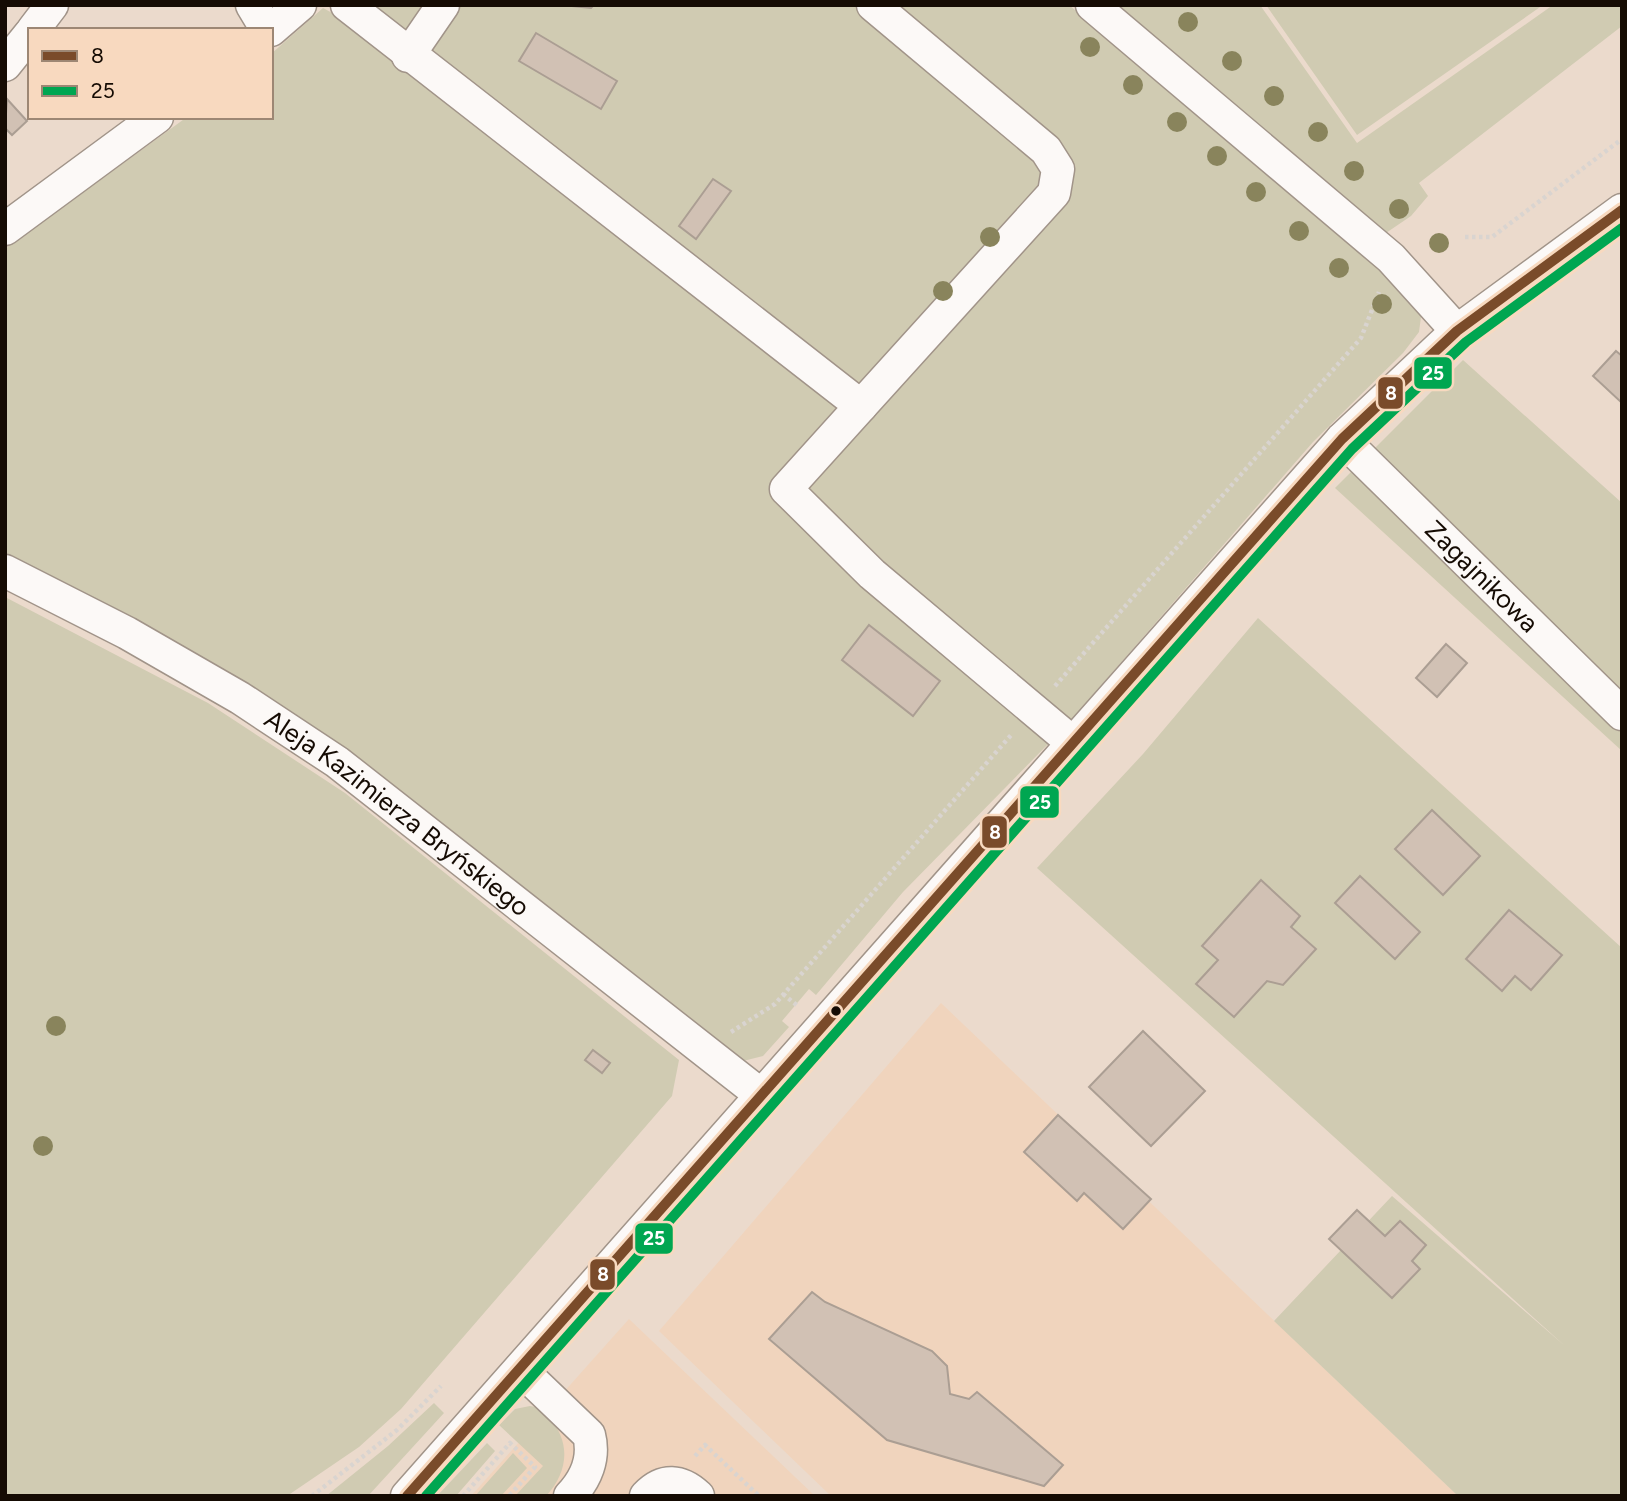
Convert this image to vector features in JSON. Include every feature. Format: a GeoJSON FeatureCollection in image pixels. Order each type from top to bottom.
{"type":"FeatureCollection","features":[{"type":"Feature","properties":{"kind":"street"},"geometry":{"type":"LineString","coordinates":[[34,28],[52,5]]}},
{"type":"Feature","properties":{"kind":"street"},"geometry":{"type":"LineString","coordinates":[[252,5],[268,28]]}},
{"type":"Feature","properties":{"kind":"street"},"geometry":{"type":"LineString","coordinates":[[271,28],[300,5]]}},
{"type":"Feature","properties":{"kind":"street"},"geometry":{"type":"LineString","coordinates":[[347,5],[408,56],[861,406]]}},
{"type":"Feature","properties":{"kind":"street"},"geometry":{"type":"LineString","coordinates":[[408,56],[443,5]]}},
{"type":"Feature","properties":{"kind":"street"},"geometry":{"type":"LineString","coordinates":[[873,5],[1046,150],[1058,170],[1054,193],[786,489],[872,574],[1073,743]]}},
{"type":"Feature","properties":{"kind":"street"},"geometry":{"type":"LineString","coordinates":[[1092,5],[1391,258],[1457,331]]}},
{"type":"Feature","properties":{"kind":"street"},"geometry":{"type":"LineString","coordinates":[[5,65],[28,36]]}},
{"type":"Feature","properties":{"kind":"street"},"geometry":{"type":"LineString","coordinates":[[5,229],[154,119]]}},
{"type":"Feature","properties":{"kind":"street"},"geometry":{"type":"LineString","coordinates":[[407,1496],[1342,439],[1457,331],[1622,210]]}},
{"type":"Feature","properties":{"kind":"street","name":"Zagajnikowa"},"geometry":{"type":"LineString","coordinates":[[1342,439],[1622,714]]}},
{"type":"Feature","properties":{"kind":"street","name":"Aleja Kazimierza Bryńskiego"},"geometry":{"type":"LineString","coordinates":[[5,571],[127,633],[240,698],[337,762],[761,1095]]}},
{"type":"Feature","properties":{"kind":"street"},"geometry":{"type":"LineString","coordinates":[[520,1369],[589,1435],[591,1458],[574,1494]]}},
{"type":"Feature","properties":{"kind":"street"},"geometry":{"type":"LineString","coordinates":[[650,1494],[667,1482],[686,1484],[698,1496]]}},
{"type":"Feature","properties":{"kind":"path"},"geometry":{"type":"LineString","coordinates":[[1465,237],[1492,237],[1622,139]]}},
{"type":"Feature","properties":{"kind":"path"},"geometry":{"type":"LineString","coordinates":[[703,1050],[775,1004],[1361,338],[1391,258]]}},
{"type":"Feature","properties":{"kind":"path"},"geometry":{"type":"LineString","coordinates":[[312,1496],[397,1430],[440,1386]]}},
{"type":"Feature","properties":{"kind":"path"},"geometry":{"type":"LineString","coordinates":[[463,1496],[510,1443],[535,1468],[509,1496]]}},
{"type":"Feature","properties":{"kind":"shaded area"},"geometry":{"type":"Polygon","coordinates":[[[357,5],[1069,5],[1414,296],[1421,317],[1419,332],[1403,353],[1313,442],[1071,720],[1009,669],[993,692],[1052,740],[903,892],[816,995],[809,989],[782,1021],[789,1027],[763,1056],[743,1061],[134,622],[5,555],[5,249],[184,119],[273,119],[273,52],[323,8],[388,43],[861,406],[786,489],[841,566],[883,600],[799,490],[869,405],[357,5]]]}},
{"type":"Feature","properties":{"kind":"shaded area"},"geometry":{"type":"Polygon","coordinates":[[[1111,5],[1260,5],[1357,143],[1553,5],[1622,5],[1622,26],[1419,183],[1428,196],[1411,216],[1383,235],[1111,5]]]}},
{"type":"Feature","properties":{"kind":"shaded area"},"geometry":{"type":"Polygon","coordinates":[[[1266,5],[1543,5],[1357,135],[1266,5]]]}},
{"type":"Feature","properties":{"kind":"shaded area"},"geometry":{"type":"Polygon","coordinates":[[[1463,360],[1622,503],[1622,751],[1335,488],[1463,360]]]}},
{"type":"Feature","properties":{"kind":"shaded area"},"geometry":{"type":"Polygon","coordinates":[[[5,597],[208,703],[345,793],[679,1060],[672,1096],[401,1409],[359,1447],[287,1496],[5,1496],[5,597]]]}},
{"type":"Feature","properties":{"kind":"shaded area"},"geometry":{"type":"Polygon","coordinates":[[[1258,618],[1622,948],[1622,1496],[1458,1496],[1274,1321],[1392,1196],[1565,1346],[1037,868],[1143,754],[1258,618]]]}},
{"type":"Feature","properties":{"kind":"shaded area"},"geometry":{"type":"Polygon","coordinates":[[[941,1003],[1458,1496],[831,1496],[659,1331],[941,1003]]]}},
{"type":"Feature","properties":{"kind":"shaded area"},"geometry":{"type":"Polygon","coordinates":[[[629,1319],[815,1496],[471,1496],[629,1319]]]}},
{"type":"Feature","properties":{"kind":"shaded area"},"geometry":{"type":"Polygon","coordinates":[[[434,1403],[444,1413],[368,1496],[326,1496],[388,1446],[434,1403]]]}},
{"type":"Feature","properties":{"kind":"shaded area"},"geometry":{"type":"Polygon","coordinates":[[[530,1406],[540,1410],[556,1426],[564,1446],[563,1467],[546,1496],[515,1496],[543,1466],[499,1425],[515,1409],[530,1406]]]}},
{"type":"Feature","properties":{"kind":"shaded area"},"geometry":{"type":"Polygon","coordinates":[[[487,1443],[495,1451],[456,1496],[437,1496],[487,1443]]]}},
{"type":"Feature","properties":{"kind":"shaded area"},"geometry":{"type":"Polygon","coordinates":[[[513,1453],[527,1468],[501,1496],[475,1496],[513,1453]]]}},
{"type":"Feature","properties":{"kind":"building"},"geometry":{"type":"Polygon","coordinates":[[[562,5],[594,5],[591,8],[562,5]]]}},
{"type":"Feature","properties":{"kind":"building"},"geometry":{"type":"Polygon","coordinates":[[[536,33],[617,81],[601,109],[519,61],[536,33]]]}},
{"type":"Feature","properties":{"kind":"building"},"geometry":{"type":"Polygon","coordinates":[[[7,99],[27,121],[12,135],[5,128],[7,99]]]}},
{"type":"Feature","properties":{"kind":"building"},"geometry":{"type":"Polygon","coordinates":[[[713,179],[731,191],[696,239],[679,226],[713,179]]]}},
{"type":"Feature","properties":{"kind":"building"},"geometry":{"type":"Polygon","coordinates":[[[1616,351],[1622,356],[1622,403],[1593,376],[1616,351]]]}},
{"type":"Feature","properties":{"kind":"building"},"geometry":{"type":"Polygon","coordinates":[[[869,625],[940,681],[913,716],[842,660],[869,625]]]}},
{"type":"Feature","properties":{"kind":"building"},"geometry":{"type":"Polygon","coordinates":[[[1446,644],[1467,663],[1437,697],[1416,678],[1446,644]]]}},
{"type":"Feature","properties":{"kind":"building"},"geometry":{"type":"Polygon","coordinates":[[[1432,810],[1480,856],[1443,895],[1395,849],[1432,810]]]}},
{"type":"Feature","properties":{"kind":"building"},"geometry":{"type":"Polygon","coordinates":[[[1360,876],[1420,932],[1395,959],[1335,903],[1360,876]]]}},
{"type":"Feature","properties":{"kind":"building"},"geometry":{"type":"Polygon","coordinates":[[[1261,880],[1300,916],[1291,927],[1316,949],[1283,985],[1267,981],[1234,1017],[1196,984],[1218,960],[1202,946],[1261,880]]]}},
{"type":"Feature","properties":{"kind":"building"},"geometry":{"type":"Polygon","coordinates":[[[1509,910],[1562,955],[1531,990],[1515,976],[1502,991],[1466,959],[1509,910]]]}},
{"type":"Feature","properties":{"kind":"building"},"geometry":{"type":"Polygon","coordinates":[[[1143,1031],[1205,1091],[1151,1146],[1089,1087],[1143,1031]]]}},
{"type":"Feature","properties":{"kind":"building"},"geometry":{"type":"Polygon","coordinates":[[[593,1050],[610,1063],[602,1073],[585,1060],[593,1050]]]}},
{"type":"Feature","properties":{"kind":"building"},"geometry":{"type":"Polygon","coordinates":[[[1058,1115],[1151,1199],[1123,1229],[1084,1193],[1077,1201],[1024,1152],[1058,1115]]]}},
{"type":"Feature","properties":{"kind":"building"},"geometry":{"type":"Polygon","coordinates":[[[1357,1210],[1385,1236],[1400,1221],[1426,1245],[1412,1261],[1420,1269],[1392,1298],[1329,1239],[1357,1210]]]}},
{"type":"Feature","properties":{"kind":"building"},"geometry":{"type":"Polygon","coordinates":[[[812,1292],[825,1302],[932,1351],[947,1366],[950,1394],[969,1399],[977,1392],[1063,1465],[1044,1486],[887,1440],[769,1339],[812,1292]]]}},
{"type":"Feature","properties":{"kind":"transit line","name":"8"},"geometry":{"type":"LineString","coordinates":[[407,1496],[1342,439],[1457,331],[1622,210]]}},
{"type":"Feature","properties":{"kind":"transit line","name":"25"},"geometry":{"type":"LineString","coordinates":[[426,1496],[1352,449],[1466,342],[1622,228]]}}]}
